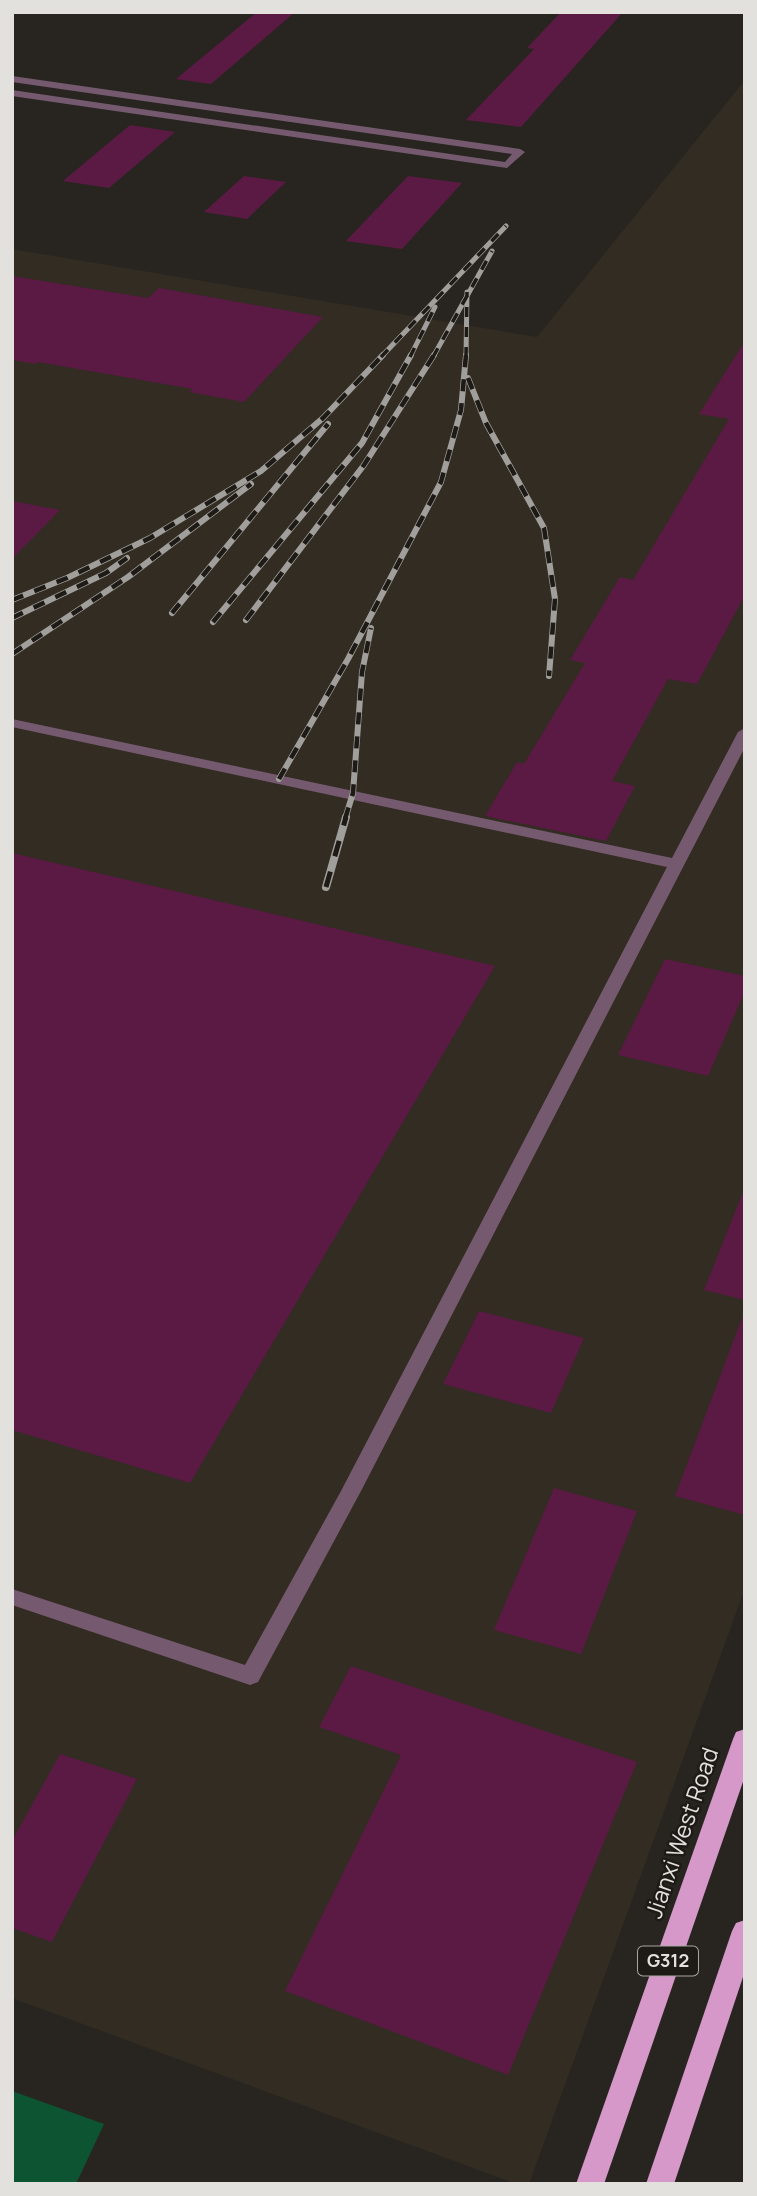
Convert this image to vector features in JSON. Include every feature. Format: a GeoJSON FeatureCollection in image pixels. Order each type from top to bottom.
{"type":"FeatureCollection","features":[{"type":"Feature","properties":{"kind":"highway","name":"Jianxi West Road"},"geometry":{"type":"LineString","coordinates":[[590,2184],[745,1739]]}},
{"type":"Feature","properties":{"kind":"highway"},"geometry":{"type":"LineString","coordinates":[[660,2184],[745,1931]]}},
{"type":"Feature","properties":{"kind":"street"},"geometry":{"type":"LineString","coordinates":[[12,79],[520,152],[507,165],[12,93]]}},
{"type":"Feature","properties":{"kind":"street"},"geometry":{"type":"LineString","coordinates":[[70,102],[85,90]]}},
{"type":"Feature","properties":{"kind":"street"},"geometry":{"type":"LineString","coordinates":[[12,723],[676,864]]}},
{"type":"Feature","properties":{"kind":"street"},"geometry":{"type":"LineString","coordinates":[[12,1597],[250,1676],[357,1479],[745,732]]}},
{"type":"Feature","properties":{"kind":"shaded area"},"geometry":{"type":"Polygon","coordinates":[[[745,80],[745,1588],[529,2184],[517,2184],[12,1998],[12,249],[537,337],[745,80]]]}},
{"type":"Feature","properties":{"kind":"green space"},"geometry":{"type":"Polygon","coordinates":[[[12,2091],[104,2124],[76,2184],[12,2184],[12,2091]]]}},
{"type":"Feature","properties":{"kind":"building"},"geometry":{"type":"Polygon","coordinates":[[[257,12],[295,12],[211,84],[176,79],[257,12]]]}},
{"type":"Feature","properties":{"kind":"building"},"geometry":{"type":"Polygon","coordinates":[[[561,12],[623,12],[521,127],[466,120],[534,49],[527,48],[561,12]]]}},
{"type":"Feature","properties":{"kind":"building"},"geometry":{"type":"Polygon","coordinates":[[[130,125],[175,132],[109,188],[63,181],[130,125]]]}},
{"type":"Feature","properties":{"kind":"building"},"geometry":{"type":"Polygon","coordinates":[[[244,176],[286,182],[247,219],[204,212],[244,176]]]}},
{"type":"Feature","properties":{"kind":"building"},"geometry":{"type":"Polygon","coordinates":[[[408,176],[462,183],[402,249],[346,241],[408,176]]]}},
{"type":"Feature","properties":{"kind":"building"},"geometry":{"type":"Polygon","coordinates":[[[12,276],[148,298],[159,288],[323,317],[244,402],[189,392],[193,389],[38,362],[36,364],[12,360],[12,276]]]}},
{"type":"Feature","properties":{"kind":"building"},"geometry":{"type":"Polygon","coordinates":[[[745,341],[745,595],[697,684],[668,679],[612,781],[635,786],[606,841],[485,816],[517,762],[524,764],[585,663],[570,660],[620,577],[633,580],[729,419],[699,414],[745,341]]]}},
{"type":"Feature","properties":{"kind":"building"},"geometry":{"type":"Polygon","coordinates":[[[12,501],[60,510],[12,559],[12,501]]]}},
{"type":"Feature","properties":{"kind":"building"},"geometry":{"type":"Polygon","coordinates":[[[12,853],[495,966],[190,1483],[12,1430],[12,853]]]}},
{"type":"Feature","properties":{"kind":"building"},"geometry":{"type":"Polygon","coordinates":[[[665,959],[745,976],[745,991],[708,1076],[618,1055],[665,959]]]}},
{"type":"Feature","properties":{"kind":"building"},"geometry":{"type":"Polygon","coordinates":[[[745,1192],[745,1300],[704,1290],[745,1192]]]}},
{"type":"Feature","properties":{"kind":"building"},"geometry":{"type":"Polygon","coordinates":[[[479,1311],[584,1338],[551,1413],[443,1384],[479,1311]]]}},
{"type":"Feature","properties":{"kind":"building"},"geometry":{"type":"Polygon","coordinates":[[[742,1318],[745,1319],[745,1515],[675,1496],[742,1318]]]}},
{"type":"Feature","properties":{"kind":"building"},"geometry":{"type":"Polygon","coordinates":[[[554,1488],[637,1511],[581,1654],[494,1630],[554,1488]]]}},
{"type":"Feature","properties":{"kind":"building"},"geometry":{"type":"Polygon","coordinates":[[[351,1666],[637,1762],[508,2075],[285,1991],[401,1755],[319,1727],[351,1666]]]}},
{"type":"Feature","properties":{"kind":"building"},"geometry":{"type":"Polygon","coordinates":[[[60,1754],[137,1779],[52,1942],[12,1928],[12,1841],[60,1754]]]}},
{"type":"Feature","properties":{"kind":"railway"},"geometry":{"type":"LineString","coordinates":[[381,357],[506,226]]}},
{"type":"Feature","properties":{"kind":"railway"},"geometry":{"type":"LineString","coordinates":[[467,296],[492,251]]}},
{"type":"Feature","properties":{"kind":"railway"},"geometry":{"type":"LineString","coordinates":[[467,292],[467,296]]}},
{"type":"Feature","properties":{"kind":"railway"},"geometry":{"type":"LineString","coordinates":[[433,357],[467,296]]}},
{"type":"Feature","properties":{"kind":"railway"},"geometry":{"type":"LineString","coordinates":[[466,357],[467,296]]}},
{"type":"Feature","properties":{"kind":"railway"},"geometry":{"type":"LineString","coordinates":[[411,355],[435,307]]}},
{"type":"Feature","properties":{"kind":"railway"},"geometry":{"type":"LineString","coordinates":[[12,600],[67,578],[150,538],[261,471],[323,418],[383,355]]}},
{"type":"Feature","properties":{"kind":"railway"},"geometry":{"type":"LineString","coordinates":[[213,622],[362,443],[411,355]]}},
{"type":"Feature","properties":{"kind":"railway"},"geometry":{"type":"LineString","coordinates":[[246,620],[364,465],[434,355]]}},
{"type":"Feature","properties":{"kind":"railway"},"geometry":{"type":"LineString","coordinates":[[279,779],[348,659],[441,482],[461,410],[466,355]]}},
{"type":"Feature","properties":{"kind":"railway"},"geometry":{"type":"LineString","coordinates":[[468,378],[486,423],[544,528],[555,599],[549,676]]}},
{"type":"Feature","properties":{"kind":"railway"},"geometry":{"type":"LineString","coordinates":[[172,613],[328,424]]}},
{"type":"Feature","properties":{"kind":"railway"},"geometry":{"type":"LineString","coordinates":[[12,654],[128,577],[251,484]]}},
{"type":"Feature","properties":{"kind":"railway"},"geometry":{"type":"LineString","coordinates":[[12,618],[106,573],[127,558]]}},
{"type":"Feature","properties":{"kind":"railway"},"geometry":{"type":"LineString","coordinates":[[345,819],[353,793],[362,672],[371,628]]}},
{"type":"Feature","properties":{"kind":"railway"},"geometry":{"type":"LineString","coordinates":[[326,887],[346,817]]}}]}
